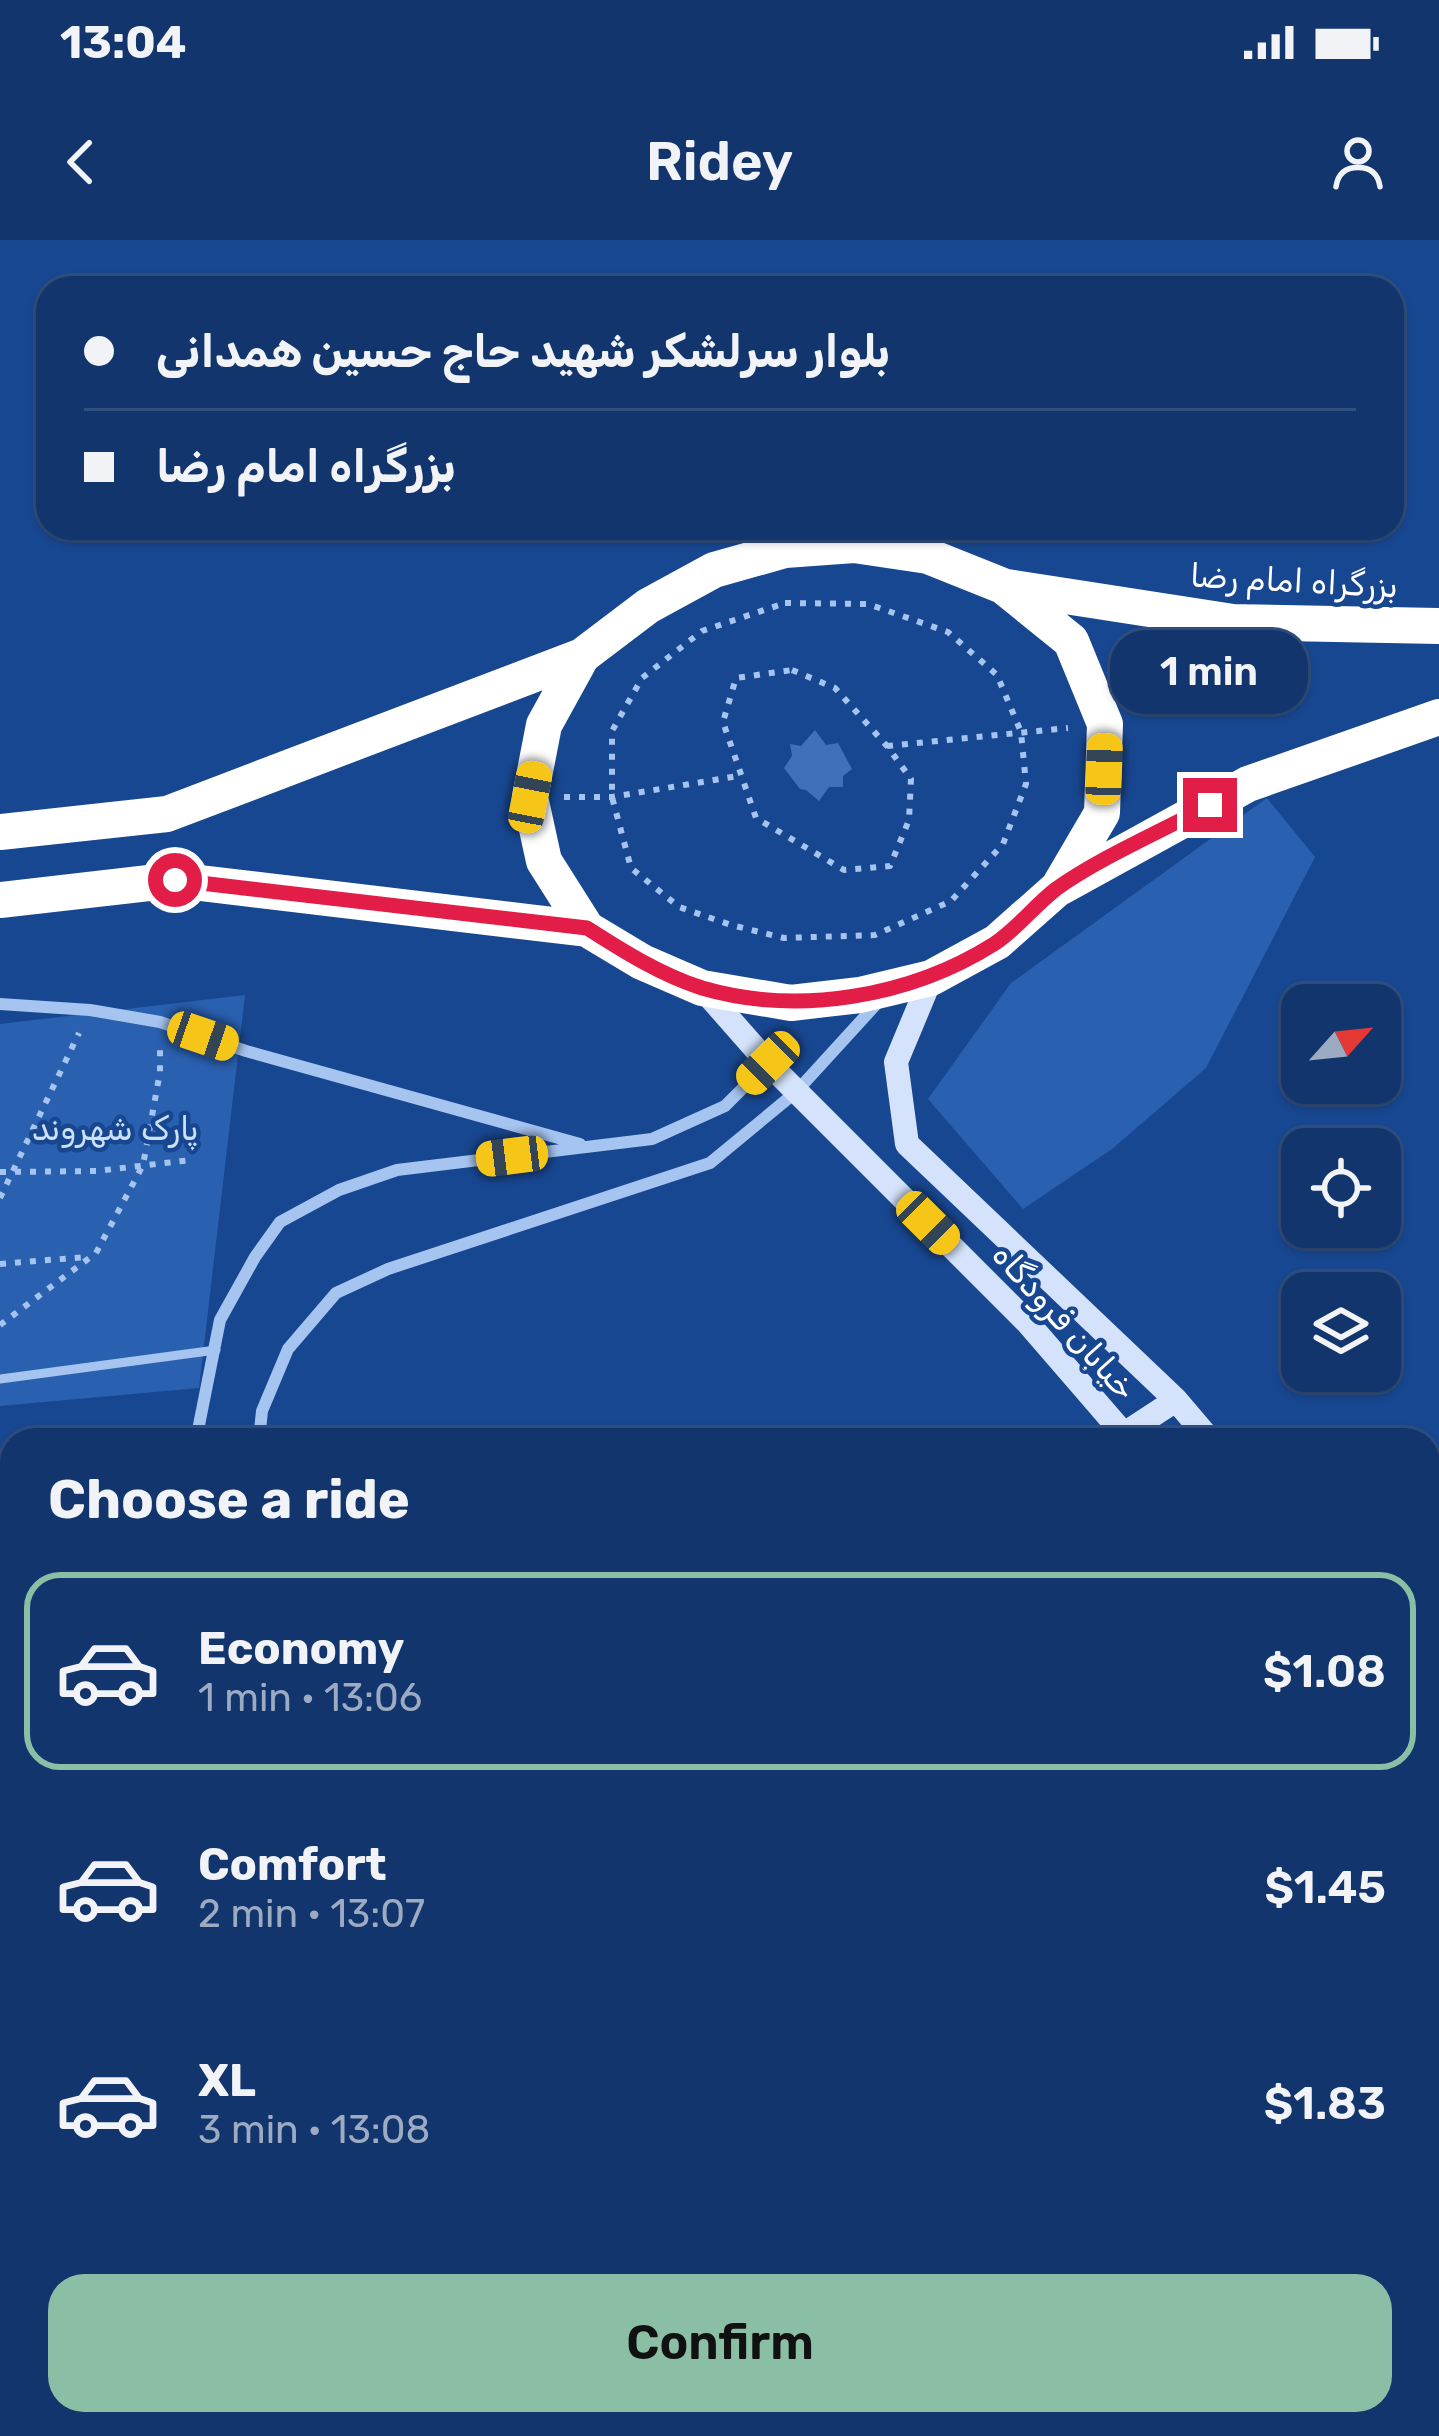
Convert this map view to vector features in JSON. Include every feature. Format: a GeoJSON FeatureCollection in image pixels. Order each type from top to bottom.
{"type":"FeatureCollection","features":[{"type":"Feature","properties":{"kind":"highway"},"geometry":{"type":"LineString","coordinates":[[0,832],[167,814],[582,656],[648,606],[714,570],[785,550],[854,545],[928,556],[1003,586],[1071,641],[1105,724],[1102,813],[1058,888]]}},
{"type":"Feature","properties":{"kind":"highway","name":"بزرگراه امام رضا"},"geometry":{"type":"LineString","coordinates":[[1003,586],[1233,622],[1439,626]]}},
{"type":"Feature","properties":{"kind":"highway"},"geometry":{"type":"LineString","coordinates":[[582,656],[544,725],[530,797],[544,861],[587,928]]}},
{"type":"Feature","properties":{"kind":"highway"},"geometry":{"type":"LineString","coordinates":[[0,900],[175,880],[587,928],[642,962],[702,988],[791,1003],[932,978],[997,942],[1058,888],[1248,784],[1439,717]]}},
{"type":"Feature","properties":{"kind":"street","name":"خیابان فرودگاه"},"geometry":{"type":"LineString","coordinates":[[932,978],[896,1062],[907,1144],[1200,1428]]}},
{"type":"Feature","properties":{"kind":"street"},"geometry":{"type":"LineString","coordinates":[[260,1428],[262,1411],[288,1349],[336,1293],[388,1269],[710,1163],[796,1092],[892,987]]}},
{"type":"Feature","properties":{"kind":"street","name":"خیابان فرودگاه"},"geometry":{"type":"LineString","coordinates":[[702,988],[796,1092],[1027,1322],[1116,1428]]}},
{"type":"Feature","properties":{"kind":"street"},"geometry":{"type":"LineString","coordinates":[[0,1004],[90,1010],[160,1022],[246,1051],[588,1147]]}},
{"type":"Feature","properties":{"kind":"street"},"geometry":{"type":"LineString","coordinates":[[197,1428],[220,1320],[280,1222],[339,1190],[397,1170],[652,1138],[724,1106],[768,1063]]}},
{"type":"Feature","properties":{"kind":"street"},"geometry":{"type":"LineString","coordinates":[[1138,1428],[1176,1400]]}},
{"type":"Feature","properties":{"kind":"lane"},"geometry":{"type":"LineString","coordinates":[[0,1379],[216,1350]]}},
{"type":"Feature","properties":{"kind":"path"},"geometry":{"type":"LineString","coordinates":[[785,602],[868,604],[948,632],[997,675],[1022,732],[1026,784],[1003,844],[951,901],[875,935],[784,938],[679,907],[631,868],[612,797],[612,731],[643,678],[702,631],[785,602]]}},
{"type":"Feature","properties":{"kind":"path"},"geometry":{"type":"LineString","coordinates":[[792,670],[835,688],[886,746],[910,779],[909,820],[890,866],[844,870],[756,818],[723,722],[736,678],[792,670]]}},
{"type":"Feature","properties":{"kind":"path"},"geometry":{"type":"LineString","coordinates":[[886,746],[1105,724]]}},
{"type":"Feature","properties":{"kind":"path"},"geometry":{"type":"LineString","coordinates":[[530,797],[612,797],[738,776]]}},
{"type":"Feature","properties":{"kind":"path"},"geometry":{"type":"LineString","coordinates":[[0,1198],[90,1010]]}},
{"type":"Feature","properties":{"kind":"path"},"geometry":{"type":"LineString","coordinates":[[0,1325],[92,1256],[143,1165],[160,1072],[160,1022]]}},
{"type":"Feature","properties":{"kind":"path"},"geometry":{"type":"LineString","coordinates":[[0,1172],[97,1171],[191,1160]]}},
{"type":"Feature","properties":{"kind":"path"},"geometry":{"type":"LineString","coordinates":[[0,1264],[92,1256]]}},
{"type":"Feature","properties":{"kind":"green space"},"geometry":{"type":"Polygon","coordinates":[[[1267,798],[1315,857],[1206,1068],[1112,1149],[1023,1209],[928,1099],[1011,983],[1267,798]]]}},
{"type":"Feature","properties":{"kind":"green space","name":"پارک شهروند"},"geometry":{"type":"Polygon","coordinates":[[[245,995],[199,1388],[0,1406],[0,1024],[245,995]]]}},
{"type":"Feature","properties":{"kind":"building"},"geometry":{"type":"Polygon","coordinates":[[[815,730],[826,745],[838,743],[852,769],[843,776],[843,787],[829,787],[819,801],[800,789],[784,768],[792,756],[790,744],[801,746],[815,730]]]}},
{"type":"Feature","properties":{"kind":"route"},"geometry":{"type":"LineString","coordinates":[[175,880],[587,928],[642,962],[702,988],[791,1003],[860,995],[932,978],[997,942],[1058,888],[1210,805]]}}]}
